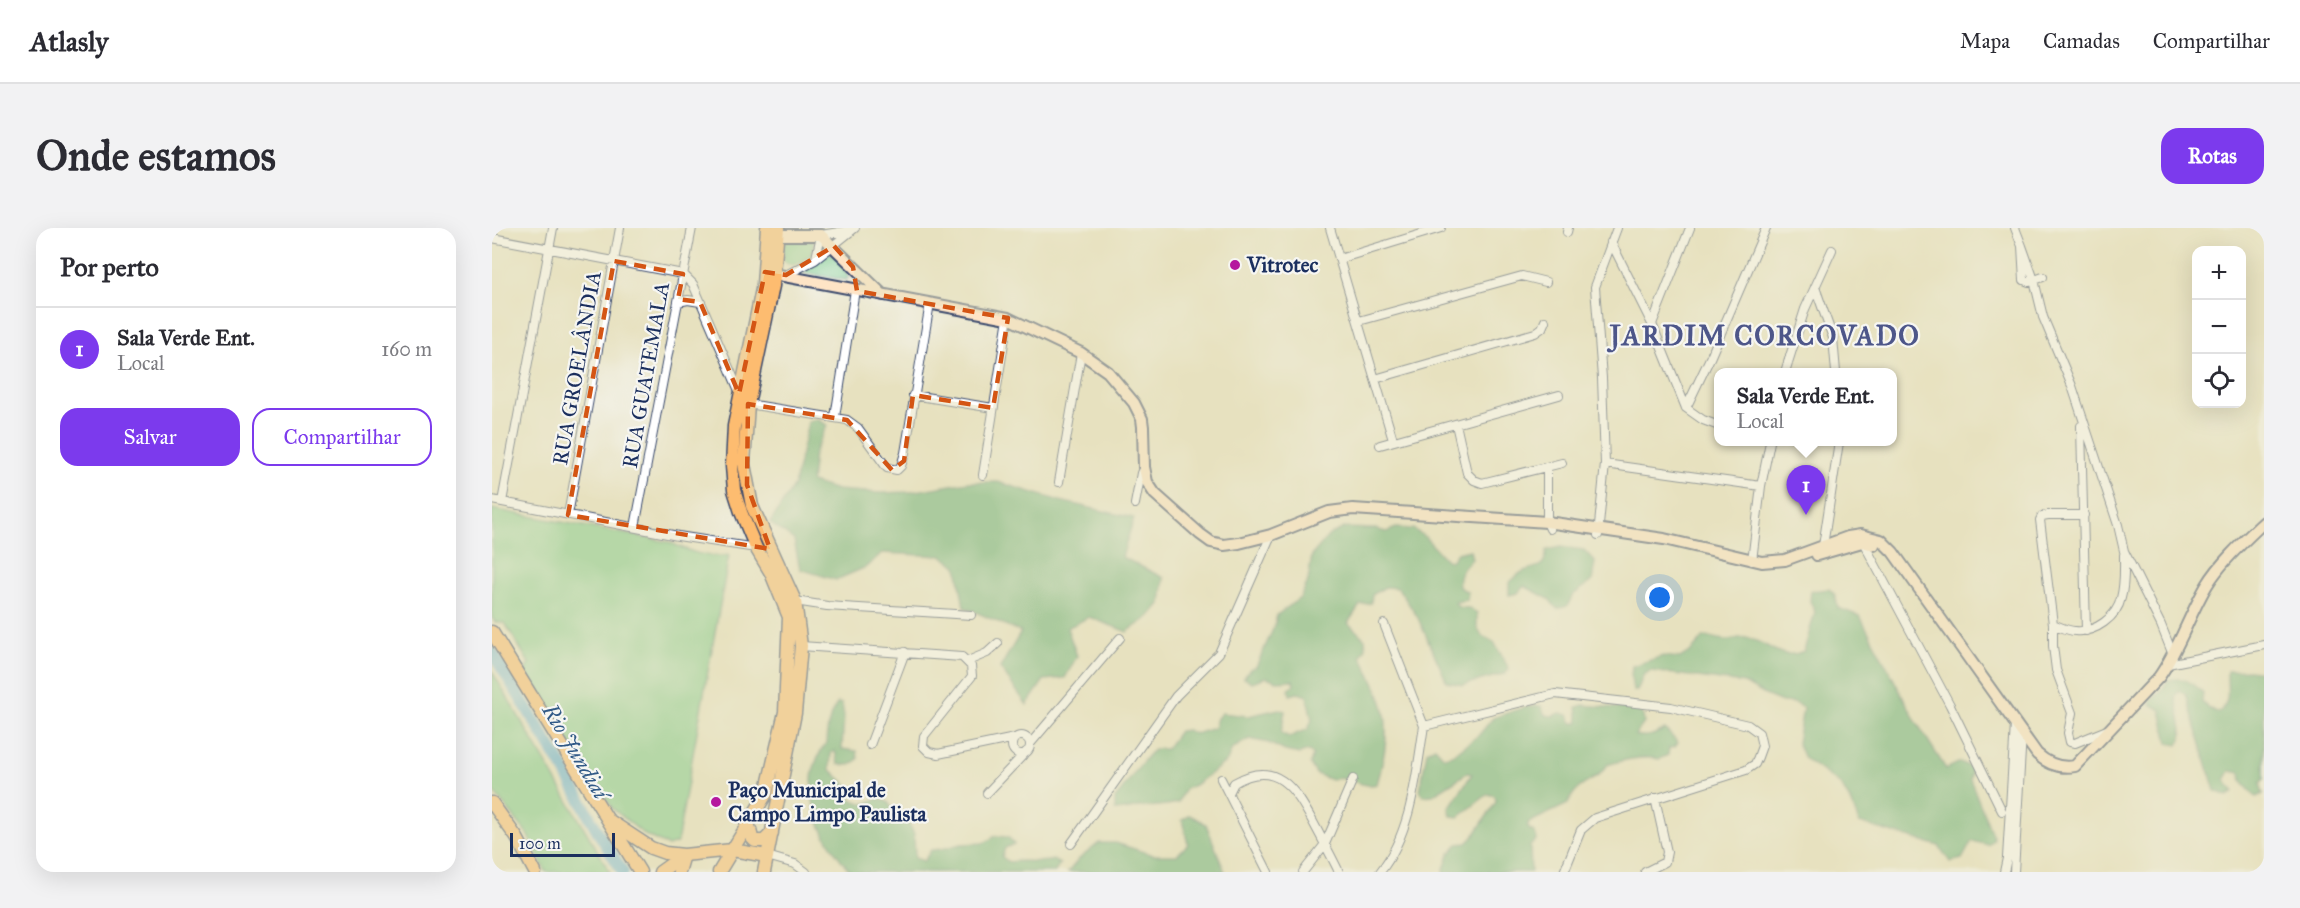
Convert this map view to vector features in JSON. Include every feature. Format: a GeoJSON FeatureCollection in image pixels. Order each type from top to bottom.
{"type":"FeatureCollection","features":[{"type":"Feature","properties":{"kind":"main road"},"geometry":{"type":"LineString","coordinates":[[756,872],[765,864],[772,833],[795,713],[801,646],[795,601],[752,506],[744,464],[748,404],[775,274],[772,232],[821,235],[883,295]]}},
{"type":"Feature","properties":{"kind":"main road"},"geometry":{"type":"LineString","coordinates":[[853,267],[855,290]]}},
{"type":"Feature","properties":{"kind":"main road"},"geometry":{"type":"LineString","coordinates":[[775,274],[1008,318],[1081,353],[1108,372],[1134,403],[1143,427],[1144,467],[1147,482],[1155,494],[1200,534],[1212,542],[1224,545],[1271,535],[1329,512],[1353,509],[1478,517],[1664,539],[1752,561],[1774,562],[1848,537],[1881,540],[1893,552],[2037,754],[2044,760],[2062,767],[2075,765],[2159,677],[2208,583],[2240,545],[2264,522]]}},
{"type":"Feature","properties":{"kind":"main road"},"geometry":{"type":"LineString","coordinates":[[719,872],[766,794],[785,712],[789,617],[771,573],[756,548],[741,512],[734,490],[732,466],[734,426],[740,393],[775,274]]}},
{"type":"Feature","properties":{"kind":"main road"},"geometry":{"type":"LineString","coordinates":[[1598,532],[1751,566],[1771,568],[1791,565],[1862,539]]}},
{"type":"Feature","properties":{"kind":"main road"},"geometry":{"type":"LineString","coordinates":[[756,548],[770,549]]}},
{"type":"Feature","properties":{"kind":"main road"},"geometry":{"type":"LineString","coordinates":[[492,632],[609,821],[626,853],[640,872]]}},
{"type":"Feature","properties":{"kind":"main road"},"geometry":{"type":"LineString","coordinates":[[492,803],[517,838],[535,872]]}},
{"type":"Feature","properties":{"kind":"main road"},"geometry":{"type":"LineString","coordinates":[[609,821],[651,848],[665,853],[684,855],[732,850],[765,864]]}},
{"type":"Feature","properties":{"kind":"main road"},"geometry":{"type":"LineString","coordinates":[[749,825],[755,841],[764,841],[772,833]]}},
{"type":"Feature","properties":{"kind":"main road"},"geometry":{"type":"LineString","coordinates":[[660,872],[684,855]]}},
{"type":"Feature","properties":{"kind":"main road"},"geometry":{"type":"LineString","coordinates":[[680,872],[684,855]]}},
{"type":"Feature","properties":{"kind":"street"},"geometry":{"type":"LineString","coordinates":[[502,502],[553,228]]}},
{"type":"Feature","properties":{"kind":"street","name":"RUA GROELÂNDIA"},"geometry":{"type":"LineString","coordinates":[[568,515],[621,228]]}},
{"type":"Feature","properties":{"kind":"street","name":"RUA GUATEMALA"},"geometry":{"type":"LineString","coordinates":[[636,527],[692,228]]}},
{"type":"Feature","properties":{"kind":"street"},"geometry":{"type":"LineString","coordinates":[[1330,228],[1393,440]]}},
{"type":"Feature","properties":{"kind":"street"},"geometry":{"type":"LineString","coordinates":[[1339,259],[1441,228]]}},
{"type":"Feature","properties":{"kind":"street"},"geometry":{"type":"LineString","coordinates":[[1598,532],[1605,464],[1602,378],[1594,287],[1617,228]]}},
{"type":"Feature","properties":{"kind":"street"},"geometry":{"type":"LineString","coordinates":[[1652,324],[1690,228]]}},
{"type":"Feature","properties":{"kind":"street"},"geometry":{"type":"LineString","coordinates":[[1686,408],[1766,228]]}},
{"type":"Feature","properties":{"kind":"street"},"geometry":{"type":"LineString","coordinates":[[2015,228],[2034,280],[2043,317],[2072,386],[2080,416],[2118,525],[2124,551],[2124,578],[2117,608],[2104,622],[2086,631],[2073,631],[2053,624]]}},
{"type":"Feature","properties":{"kind":"street"},"geometry":{"type":"LineString","coordinates":[[815,260],[821,235],[853,229]]}},
{"type":"Feature","properties":{"kind":"street"},"geometry":{"type":"LineString","coordinates":[[775,274],[815,260],[853,229]]}},
{"type":"Feature","properties":{"kind":"street"},"geometry":{"type":"LineString","coordinates":[[492,238],[683,274],[693,284],[740,393]]}},
{"type":"Feature","properties":{"kind":"street"},"geometry":{"type":"LineString","coordinates":[[1611,243],[1652,324],[1686,408],[1703,420],[1714,424]]}},
{"type":"Feature","properties":{"kind":"street"},"geometry":{"type":"LineString","coordinates":[[2022,246],[2024,280],[2029,282],[2043,277]]}},
{"type":"Feature","properties":{"kind":"street"},"geometry":{"type":"LineString","coordinates":[[1786,368],[1805,309],[1832,250]]}},
{"type":"Feature","properties":{"kind":"street"},"geometry":{"type":"LineString","coordinates":[[1359,321],[1522,276],[1546,282]]}},
{"type":"Feature","properties":{"kind":"street"},"geometry":{"type":"LineString","coordinates":[[1815,287],[1833,338],[1836,368]]}},
{"type":"Feature","properties":{"kind":"street"},"geometry":{"type":"LineString","coordinates":[[835,417],[855,290]]}},
{"type":"Feature","properties":{"kind":"street"},"geometry":{"type":"LineString","coordinates":[[678,302],[688,300],[700,302]]}},
{"type":"Feature","properties":{"kind":"street"},"geometry":{"type":"LineString","coordinates":[[748,404],[835,417],[853,423],[887,468],[897,470],[904,461],[913,395],[930,303]]}},
{"type":"Feature","properties":{"kind":"street"},"geometry":{"type":"LineString","coordinates":[[1644,310],[1660,303]]}},
{"type":"Feature","properties":{"kind":"street"},"geometry":{"type":"LineString","coordinates":[[983,475],[1008,318]]}},
{"type":"Feature","properties":{"kind":"street"},"geometry":{"type":"LineString","coordinates":[[1374,379],[1535,333],[1542,328],[1545,321]]}},
{"type":"Feature","properties":{"kind":"street"},"geometry":{"type":"LineString","coordinates":[[1059,482],[1081,353]]}},
{"type":"Feature","properties":{"kind":"street"},"geometry":{"type":"LineString","coordinates":[[913,395],[993,408]]}},
{"type":"Feature","properties":{"kind":"street"},"geometry":{"type":"LineString","coordinates":[[1380,445],[1559,395]]}},
{"type":"Feature","properties":{"kind":"street"},"geometry":{"type":"LineString","coordinates":[[2080,416],[2086,631]]}},
{"type":"Feature","properties":{"kind":"street"},"geometry":{"type":"LineString","coordinates":[[1456,424],[1467,473],[1474,480],[1482,483],[1562,463]]}},
{"type":"Feature","properties":{"kind":"street"},"geometry":{"type":"LineString","coordinates":[[1752,561],[1761,486],[1769,446]]}},
{"type":"Feature","properties":{"kind":"street"},"geometry":{"type":"LineString","coordinates":[[1823,546],[1838,446]]}},
{"type":"Feature","properties":{"kind":"street"},"geometry":{"type":"LineString","coordinates":[[1605,464],[1761,486]]}},
{"type":"Feature","properties":{"kind":"street"},"geometry":{"type":"LineString","coordinates":[[1135,504],[1144,467]]}},
{"type":"Feature","properties":{"kind":"street"},"geometry":{"type":"LineString","coordinates":[[1547,468],[1548,526]]}},
{"type":"Feature","properties":{"kind":"street"},"geometry":{"type":"LineString","coordinates":[[492,500],[737,547],[756,548]]}},
{"type":"Feature","properties":{"kind":"street"},"geometry":{"type":"LineString","coordinates":[[2084,515],[2048,515],[2042,516],[2040,520],[2053,624],[2056,670],[2072,713],[2068,733],[2070,742],[2075,743],[2111,729]]}},
{"type":"Feature","properties":{"kind":"street"},"geometry":{"type":"LineString","coordinates":[[1071,844],[1176,696],[1219,653],[1271,535]]}},
{"type":"Feature","properties":{"kind":"street"},"geometry":{"type":"LineString","coordinates":[[1862,539],[1950,705],[2002,812]]}},
{"type":"Feature","properties":{"kind":"street"},"geometry":{"type":"LineString","coordinates":[[2124,551],[2161,625],[2170,659],[2264,645]]}},
{"type":"Feature","properties":{"kind":"street"},"geometry":{"type":"LineString","coordinates":[[795,601],[827,606],[972,615]]}},
{"type":"Feature","properties":{"kind":"street"},"geometry":{"type":"LineString","coordinates":[[1380,872],[1392,858],[1406,821],[1414,789],[1424,726],[1384,624]]}},
{"type":"Feature","properties":{"kind":"street"},"geometry":{"type":"LineString","coordinates":[[987,793],[1014,766],[1120,638]]}},
{"type":"Feature","properties":{"kind":"street"},"geometry":{"type":"LineString","coordinates":[[968,661],[987,653],[998,643]]}},
{"type":"Feature","properties":{"kind":"street"},"geometry":{"type":"LineString","coordinates":[[801,646],[955,655],[968,661],[973,671],[972,676],[924,736],[923,746],[928,752],[938,754],[1025,736],[1028,748]]}},
{"type":"Feature","properties":{"kind":"street"},"geometry":{"type":"LineString","coordinates":[[870,745],[905,652]]}},
{"type":"Feature","properties":{"kind":"street"},"geometry":{"type":"LineString","coordinates":[[1424,726],[1555,694],[1671,707],[1748,725],[1759,733],[1762,746],[1755,764],[1746,770],[1595,818],[1581,830],[1564,872]]}},
{"type":"Feature","properties":{"kind":"street"},"geometry":{"type":"LineString","coordinates":[[2004,872],[2018,728]]}},
{"type":"Feature","properties":{"kind":"street"},"geometry":{"type":"LineString","coordinates":[[2014,872],[2018,728]]}},
{"type":"Feature","properties":{"kind":"street"},"geometry":{"type":"LineString","coordinates":[[1014,766],[1015,738]]}},
{"type":"Feature","properties":{"kind":"street"},"geometry":{"type":"LineString","coordinates":[[994,743],[1020,753],[1028,748]]}},
{"type":"Feature","properties":{"kind":"street"},"geometry":{"type":"LineString","coordinates":[[1229,793],[1234,783],[1256,774],[1273,776],[1294,789],[1340,872]]}},
{"type":"Feature","properties":{"kind":"street"},"geometry":{"type":"LineString","coordinates":[[1221,779],[1268,872]]}},
{"type":"Feature","properties":{"kind":"street"},"geometry":{"type":"LineString","coordinates":[[1303,872],[1325,843],[1353,779]]}},
{"type":"Feature","properties":{"kind":"street"},"geometry":{"type":"LineString","coordinates":[[1645,872],[1665,862],[1668,852],[1655,798]]}},
{"type":"Feature","properties":{"kind":"street"},"geometry":{"type":"LineString","coordinates":[[765,864],[795,864],[806,872]]}},
{"type":"Feature","properties":{"kind":"highlighted area"},"geometry":{"type":"Polygon","coordinates":[[[834,246],[853,267],[857,291],[1008,318],[993,408],[913,395],[904,461],[892,470],[847,420],[748,404],[747,485],[770,549],[568,515],[614,261],[683,274],[678,299],[700,302],[739,394],[765,272],[786,275],[834,246]]]}},
{"type":"Feature","properties":{"kind":"green space"},"geometry":{"type":"Polygon","coordinates":[[[787,240],[814,241],[811,255],[794,265],[787,263],[783,260],[787,240]]]}},
{"type":"Feature","properties":{"kind":"green space"},"geometry":{"type":"Polygon","coordinates":[[[830,252],[840,262],[849,277],[846,280],[805,273],[805,270],[830,252]]]}},
{"type":"Feature","properties":{"kind":"green space"},"geometry":{"type":"Polygon","coordinates":[[[817,419],[827,425],[814,453],[811,482],[837,490],[880,493],[910,492],[968,482],[998,482],[1060,501],[1134,518],[1122,557],[1164,578],[1161,603],[1149,617],[1127,632],[1089,617],[1067,628],[1077,656],[1065,678],[1044,680],[1027,705],[1000,668],[1021,632],[964,607],[957,566],[942,556],[882,553],[866,567],[836,580],[800,569],[794,540],[770,523],[794,485],[808,422],[817,419]]]}},
{"type":"Feature","properties":{"kind":"green space"},"geometry":{"type":"Polygon","coordinates":[[[492,509],[669,542],[706,555],[729,555],[677,843],[668,846],[645,835],[613,809],[524,673],[529,663],[505,623],[495,622],[492,618],[492,509]]]}},
{"type":"Feature","properties":{"kind":"green space"},"geometry":{"type":"Polygon","coordinates":[[[1344,528],[1376,529],[1386,532],[1396,528],[1413,529],[1425,537],[1446,560],[1451,561],[1457,553],[1470,550],[1472,559],[1461,571],[1459,578],[1459,587],[1468,592],[1467,600],[1455,602],[1458,607],[1469,608],[1477,613],[1477,627],[1482,636],[1494,642],[1509,669],[1504,674],[1463,685],[1447,682],[1417,616],[1398,588],[1385,587],[1372,595],[1371,603],[1360,605],[1348,623],[1365,639],[1366,648],[1361,656],[1377,688],[1386,720],[1386,742],[1377,784],[1365,785],[1343,779],[1331,780],[1316,774],[1310,764],[1313,755],[1309,751],[1299,754],[1285,751],[1269,743],[1249,739],[1232,749],[1227,761],[1195,785],[1185,789],[1178,803],[1123,811],[1115,810],[1115,798],[1146,757],[1156,749],[1166,749],[1179,731],[1187,730],[1195,734],[1214,728],[1217,718],[1222,713],[1248,716],[1279,709],[1285,711],[1281,733],[1289,737],[1308,729],[1312,720],[1307,696],[1298,693],[1290,695],[1289,689],[1294,685],[1293,680],[1277,681],[1266,677],[1252,682],[1244,678],[1250,669],[1256,667],[1277,615],[1300,598],[1308,581],[1312,555],[1329,535],[1344,528]]]}},
{"type":"Feature","properties":{"kind":"green space"},"geometry":{"type":"Polygon","coordinates":[[[1560,547],[1584,550],[1595,562],[1592,581],[1573,595],[1567,606],[1557,609],[1549,599],[1524,586],[1518,593],[1509,595],[1509,583],[1522,572],[1543,563],[1547,550],[1560,547]]]}},
{"type":"Feature","properties":{"kind":"green space"},"geometry":{"type":"Polygon","coordinates":[[[1829,589],[1835,595],[1838,608],[1860,616],[1917,723],[1946,769],[1960,762],[1972,768],[1970,779],[1994,839],[1988,845],[1972,841],[1962,859],[1950,862],[1939,846],[1859,823],[1852,804],[1841,785],[1804,758],[1797,743],[1803,708],[1795,703],[1782,702],[1744,683],[1651,671],[1644,674],[1637,691],[1633,691],[1632,666],[1663,656],[1680,658],[1691,651],[1704,637],[1728,640],[1742,637],[1755,640],[1781,653],[1795,654],[1804,651],[1815,612],[1810,601],[1811,591],[1829,589]]]}},
{"type":"Feature","properties":{"kind":"green space"},"geometry":{"type":"Polygon","coordinates":[[[492,671],[610,872],[546,872],[526,832],[492,790],[492,671]]]}},
{"type":"Feature","properties":{"kind":"green space"},"geometry":{"type":"Polygon","coordinates":[[[2227,671],[2264,672],[2264,779],[2260,783],[2263,794],[2256,797],[2242,782],[2241,773],[2230,771],[2225,780],[2234,792],[2227,796],[2215,791],[2186,694],[2179,691],[2176,697],[2183,735],[2178,745],[2168,743],[2161,710],[2151,704],[2151,700],[2160,693],[2168,680],[2178,679],[2191,683],[2199,689],[2203,693],[2202,702],[2219,713],[2226,704],[2228,694],[2227,671]]]}},
{"type":"Feature","properties":{"kind":"green space"},"geometry":{"type":"Polygon","coordinates":[[[838,703],[842,704],[844,716],[842,749],[857,751],[858,759],[849,765],[838,764],[835,751],[831,753],[830,769],[847,785],[850,799],[864,804],[879,798],[888,802],[897,816],[907,820],[914,834],[915,858],[924,861],[931,850],[961,844],[982,843],[995,836],[1008,837],[1014,844],[1005,848],[1002,857],[1009,862],[1053,860],[1060,864],[1055,872],[851,872],[835,852],[822,830],[812,793],[814,768],[825,745],[831,716],[838,703]]]}},
{"type":"Feature","properties":{"kind":"green space"},"geometry":{"type":"Polygon","coordinates":[[[1583,705],[1634,707],[1643,715],[1644,723],[1635,735],[1651,735],[1665,729],[1678,743],[1675,747],[1669,748],[1668,755],[1659,759],[1639,758],[1607,765],[1597,776],[1576,791],[1568,804],[1528,823],[1528,828],[1535,833],[1537,839],[1530,846],[1531,872],[1443,872],[1449,854],[1458,844],[1467,843],[1473,837],[1496,802],[1495,796],[1488,794],[1459,817],[1451,816],[1449,808],[1472,774],[1467,773],[1433,795],[1423,796],[1420,790],[1427,751],[1435,747],[1444,757],[1452,755],[1478,736],[1493,718],[1525,707],[1541,706],[1545,715],[1553,716],[1560,713],[1568,715],[1572,723],[1579,723],[1577,707],[1583,705]]]}},
{"type":"Feature","properties":{"kind":"green space"},"geometry":{"type":"Polygon","coordinates":[[[1190,815],[1206,824],[1225,872],[1068,872],[1079,859],[1099,843],[1116,843],[1153,855],[1177,855],[1188,844],[1182,820],[1190,815]]]}},
{"type":"Feature","properties":{"kind":"waterway","name":"Rio Jundiaí"},"geometry":{"type":"LineString","coordinates":[[492,652],[565,771],[599,834],[623,872]]}},
{"type":"Feature","properties":{"kind":"place","name":"Vitrotec"},"geometry":{"type":"Point","coordinates":[1235,265]}},
{"type":"Feature","properties":{"kind":"place","name":"Sala Verde Ent."},"geometry":{"type":"Point","coordinates":[1806,515]}},
{"type":"Feature","properties":{"kind":"place","name":"Paço Municipal de Campo Limpo Paulista"},"geometry":{"type":"Point","coordinates":[716,802]}},
{"type":"Feature","properties":{"kind":"district","name":"JARDIM CORCOVADO"},"geometry":{"type":"Point","coordinates":[1765,336]}}]}
